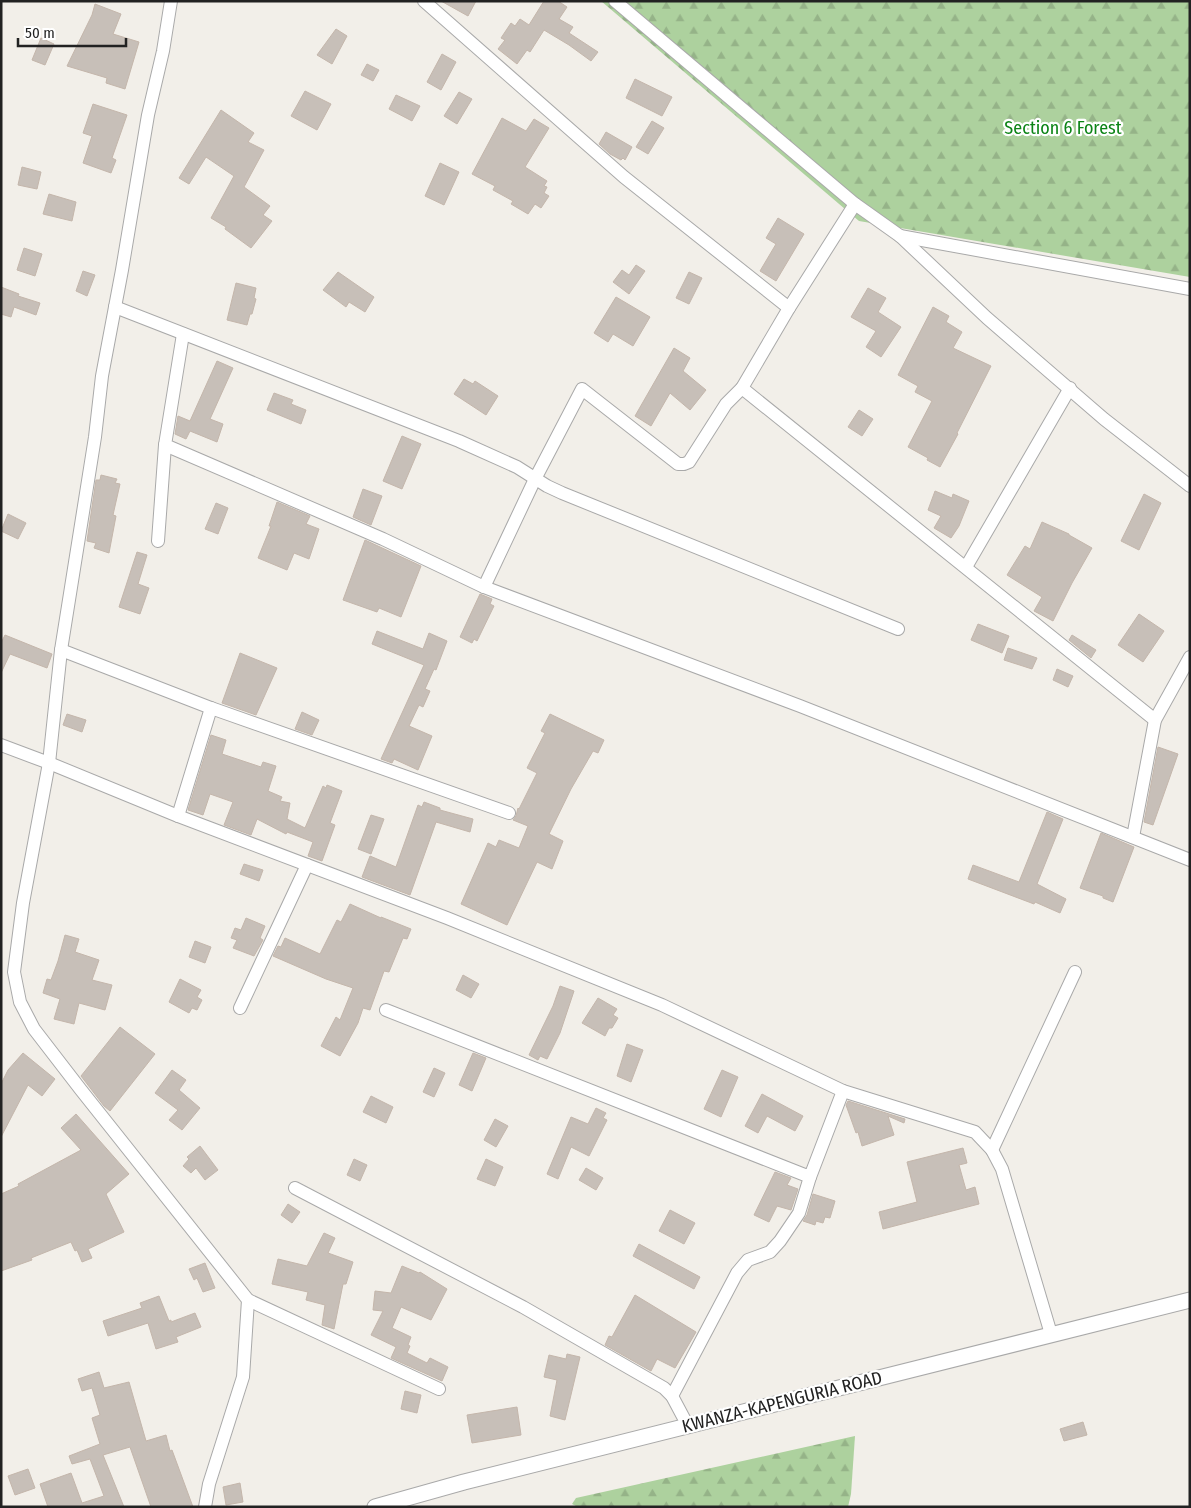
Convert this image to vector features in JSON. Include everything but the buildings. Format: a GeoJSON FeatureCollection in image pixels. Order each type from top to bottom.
{"type":"FeatureCollection","features":[{"type":"Feature","properties":{"kind":"street"},"geometry":{"type":"LineString","coordinates":[[171,1],[163,51],[148,116],[102,376],[95,437],[61,650],[49,763],[23,903],[14,972],[20,1002],[34,1029],[248,1300],[439,1389]]}},
{"type":"Feature","properties":{"kind":"street"},"geometry":{"type":"LineString","coordinates":[[424,1],[624,176],[789,308]]}},
{"type":"Feature","properties":{"kind":"street"},"geometry":{"type":"LineString","coordinates":[[615,1],[854,204],[900,236],[987,318],[1104,419],[1190,486]]}},
{"type":"Feature","properties":{"kind":"street"},"geometry":{"type":"LineString","coordinates":[[484,587],[535,479],[582,390],[678,464],[689,462],[726,404],[742,388],[854,204]]}},
{"type":"Feature","properties":{"kind":"street"},"geometry":{"type":"LineString","coordinates":[[900,236],[1190,289]]}},
{"type":"Feature","properties":{"kind":"street"},"geometry":{"type":"LineString","coordinates":[[115,307],[459,441],[518,467],[535,479],[562,493],[898,629]]}},
{"type":"Feature","properties":{"kind":"street"},"geometry":{"type":"LineString","coordinates":[[158,541],[165,445],[183,334]]}},
{"type":"Feature","properties":{"kind":"street"},"geometry":{"type":"LineString","coordinates":[[742,388],[1155,720]]}},
{"type":"Feature","properties":{"kind":"street"},"geometry":{"type":"LineString","coordinates":[[966,567],[1070,388]]}},
{"type":"Feature","properties":{"kind":"street"},"geometry":{"type":"LineString","coordinates":[[165,445],[383,539],[484,587],[800,706],[1190,860]]}},
{"type":"Feature","properties":{"kind":"street"},"geometry":{"type":"LineString","coordinates":[[61,650],[211,708],[509,813]]}},
{"type":"Feature","properties":{"kind":"street"},"geometry":{"type":"LineString","coordinates":[[1133,837],[1155,720],[1190,657]]}},
{"type":"Feature","properties":{"kind":"street"},"geometry":{"type":"LineString","coordinates":[[178,816],[211,708]]}},
{"type":"Feature","properties":{"kind":"street"},"geometry":{"type":"LineString","coordinates":[[1,745],[178,816],[447,918],[662,1004],[843,1091],[975,1132],[992,1150],[1002,1169],[1051,1334]]}},
{"type":"Feature","properties":{"kind":"street"},"geometry":{"type":"LineString","coordinates":[[240,1008],[308,865]]}},
{"type":"Feature","properties":{"kind":"street"},"geometry":{"type":"LineString","coordinates":[[992,1150],[1075,972]]}},
{"type":"Feature","properties":{"kind":"street"},"geometry":{"type":"LineString","coordinates":[[386,1010],[810,1177]]}},
{"type":"Feature","properties":{"kind":"street"},"geometry":{"type":"LineString","coordinates":[[672,1396],[737,1273],[748,1260],[770,1252],[799,1213],[810,1177],[843,1091]]}},
{"type":"Feature","properties":{"kind":"street"},"geometry":{"type":"LineString","coordinates":[[296,1188],[523,1307],[664,1388],[672,1396],[688,1426]]}},
{"type":"Feature","properties":{"kind":"street"},"geometry":{"type":"LineString","coordinates":[[205,1507],[209,1484],[243,1377],[248,1300]]}},
{"type":"Feature","properties":{"kind":"street","name":"KWANZA-KAPENGURIA ROAD"},"geometry":{"type":"LineString","coordinates":[[375,1507],[464,1482],[1190,1300]]}},
{"type":"Feature","properties":{"kind":"green space","name":"Section 6 Forest"},"geometry":{"type":"Polygon","coordinates":[[[601,1],[1190,1],[1190,277],[859,221],[601,1]]]}},
{"type":"Feature","properties":{"kind":"green space"},"geometry":{"type":"Polygon","coordinates":[[[855,1436],[851,1494],[848,1507],[578,1507],[572,1504],[576,1498],[855,1436]]]}}]}
